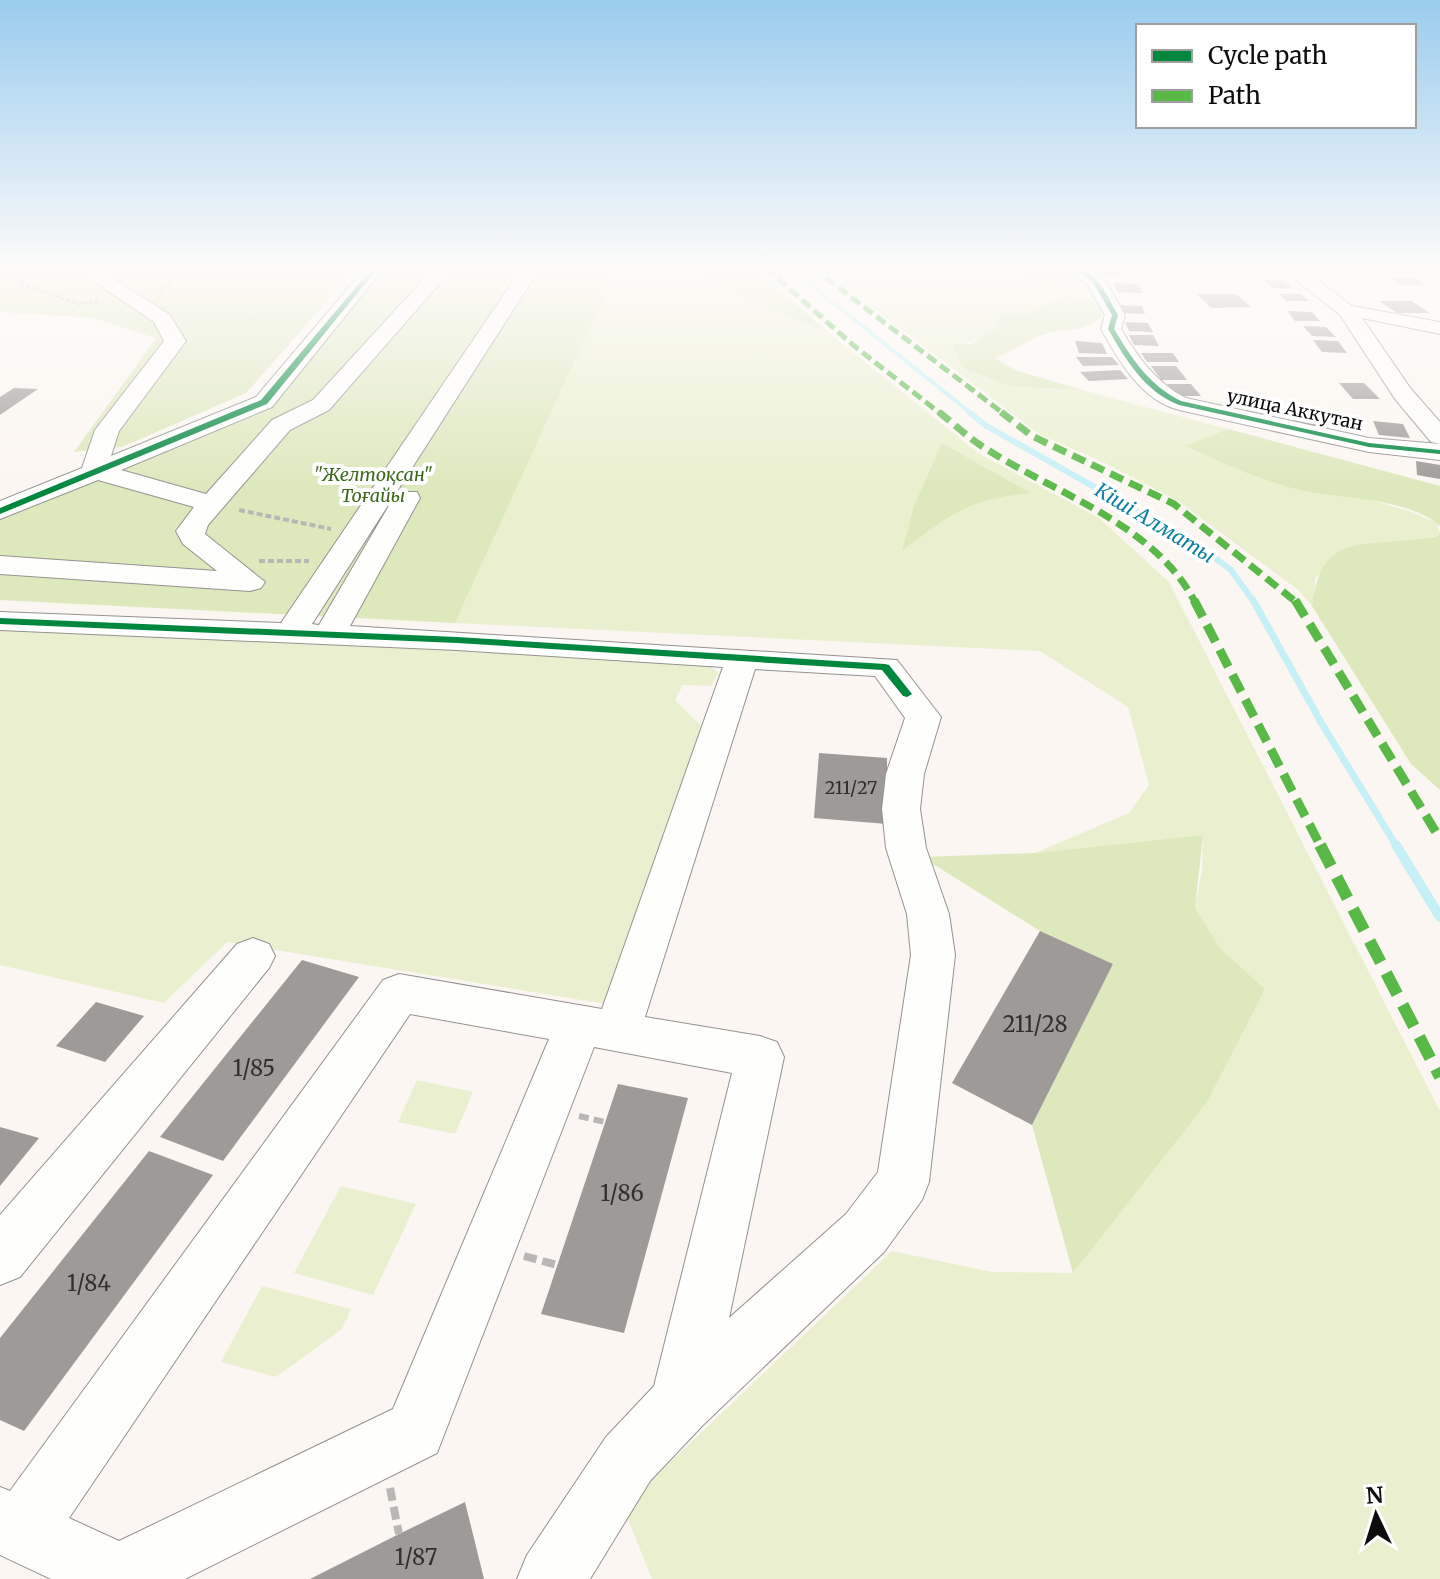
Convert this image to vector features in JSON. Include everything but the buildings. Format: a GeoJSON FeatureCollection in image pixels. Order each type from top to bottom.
{"type":"FeatureCollection","features":[{"type":"Feature","properties":{"kind":"street"},"geometry":{"type":"LineString","coordinates":[[94,471],[107,430],[174,342]]}},
{"type":"Feature","properties":{"kind":"street"},"geometry":{"type":"LineString","coordinates":[[0,511],[264,402],[314,342]]}},
{"type":"Feature","properties":{"kind":"street"},"geometry":{"type":"LineString","coordinates":[[0,565],[250,582],[193,538],[190,531],[281,425],[321,405],[378,342]]}},
{"type":"Feature","properties":{"kind":"street"},"geometry":{"type":"LineString","coordinates":[[290,633],[482,342]]}},
{"type":"Feature","properties":{"kind":"street"},"geometry":{"type":"LineString","coordinates":[[329,635],[491,356],[509,342]]}},
{"type":"Feature","properties":{"kind":"street","name":"улица Аккутан"},"geometry":{"type":"LineString","coordinates":[[1118,342],[1154,389],[1163,396],[1194,406],[1355,442],[1440,452]]}},
{"type":"Feature","properties":{"kind":"street"},"geometry":{"type":"LineString","coordinates":[[1368,342],[1403,394],[1440,437]]}},
{"type":"Feature","properties":{"kind":"street"},"geometry":{"type":"LineString","coordinates":[[94,471],[213,504]]}},
{"type":"Feature","properties":{"kind":"street"},"geometry":{"type":"LineString","coordinates":[[0,591],[220,603]]}},
{"type":"Feature","properties":{"kind":"street"},"geometry":{"type":"LineString","coordinates":[[0,621],[457,640],[885,667],[923,717],[905,774],[901,809],[906,848],[928,914],[933,955],[903,1182],[865,1233],[681,1403],[628,1459],[551,1579]]}},
{"type":"Feature","properties":{"kind":"street"},"geometry":{"type":"LineString","coordinates":[[681,1403],[760,1057],[598,1028],[399,993],[10,1526],[119,1576],[415,1431],[598,1028],[742,659]]}},
{"type":"Feature","properties":{"kind":"street"},"geometry":{"type":"LineString","coordinates":[[0,1257],[253,956]]}},
{"type":"Feature","properties":{"kind":"path"},"geometry":{"type":"LineString","coordinates":[[213,504],[355,534]]}},
{"type":"Feature","properties":{"kind":"path"},"geometry":{"type":"LineString","coordinates":[[222,560],[337,562]]}},
{"type":"Feature","properties":{"kind":"green space"},"geometry":{"type":"Polygon","coordinates":[[[153,342],[291,342],[246,393],[122,447],[74,452],[153,342]]]}},
{"type":"Feature","properties":{"kind":"green space","name":"\"Желтоқсан\" Тоғайы"},"geometry":{"type":"Polygon","coordinates":[[[319,342],[583,342],[455,623],[0,600],[0,515],[268,404],[319,342]]]}},
{"type":"Feature","properties":{"kind":"green space"},"geometry":{"type":"Polygon","coordinates":[[[583,342],[840,342],[978,453],[1099,518],[1169,582],[1440,1111],[1440,1579],[652,1579],[623,1507],[892,1251],[992,1272],[1074,1273],[1265,989],[1220,948],[1195,908],[1202,869],[1203,835],[1035,853],[1129,813],[1149,785],[1128,707],[1040,651],[455,623],[583,342]],[[942,443],[957,510],[995,496],[1029,492],[942,443]]]}},
{"type":"Feature","properties":{"kind":"green space"},"geometry":{"type":"Polygon","coordinates":[[[917,342],[970,342],[953,344],[1008,386],[1082,390],[1228,429],[1187,447],[1412,512],[1437,523],[1440,534],[1316,577],[1312,606],[1297,589],[1178,501],[1105,463],[1039,434],[917,342]]]}},
{"type":"Feature","properties":{"kind":"green space"},"geometry":{"type":"Polygon","coordinates":[[[1027,342],[995,358],[1015,370],[1082,390],[1008,386],[962,367],[952,344],[1027,342]]]}},
{"type":"Feature","properties":{"kind":"green space"},"geometry":{"type":"Polygon","coordinates":[[[1228,429],[1440,486],[1440,526],[1426,516],[1391,504],[1313,493],[1282,485],[1186,446],[1228,429]]]}},
{"type":"Feature","properties":{"kind":"green space"},"geometry":{"type":"Polygon","coordinates":[[[942,443],[1031,493],[991,499],[961,510],[902,551],[914,506],[942,443]]]}},
{"type":"Feature","properties":{"kind":"green space"},"geometry":{"type":"Polygon","coordinates":[[[1440,534],[1440,790],[1411,764],[1312,606],[1323,568],[1342,550],[1440,534]]]}},
{"type":"Feature","properties":{"kind":"green space"},"geometry":{"type":"Polygon","coordinates":[[[0,627],[708,664],[718,673],[711,686],[683,685],[675,700],[711,735],[612,1005],[227,942],[164,1003],[0,965],[0,627]]]}},
{"type":"Feature","properties":{"kind":"green space"},"geometry":{"type":"Polygon","coordinates":[[[1203,835],[1195,908],[1220,948],[1265,989],[1207,1102],[1073,1273],[1032,1125],[1113,964],[1040,931],[922,857],[1035,853],[1203,835]]]}},
{"type":"Feature","properties":{"kind":"green space"},"geometry":{"type":"Polygon","coordinates":[[[417,1080],[473,1092],[455,1134],[398,1122],[417,1080]]]}},
{"type":"Feature","properties":{"kind":"green space"},"geometry":{"type":"Polygon","coordinates":[[[341,1186],[416,1204],[373,1295],[294,1273],[341,1186]]]}},
{"type":"Feature","properties":{"kind":"green space"},"geometry":{"type":"Polygon","coordinates":[[[262,1286],[351,1309],[342,1329],[276,1377],[221,1362],[262,1286]]]}},
{"type":"Feature","properties":{"kind":"waterway","name":"Кіші Алматы"},"geometry":{"type":"LineString","coordinates":[[882,342],[972,414]]}},
{"type":"Feature","properties":{"kind":"waterway","name":"Кіші Алматы"},"geometry":{"type":"LineString","coordinates":[[969,412],[985,425],[1202,548],[1231,570],[1254,602]]}},
{"type":"Feature","properties":{"kind":"waterway","name":"Кіші Алматы"},"geometry":{"type":"LineString","coordinates":[[1253,600],[1322,724],[1397,847]]}},
{"type":"Feature","properties":{"kind":"waterway","name":"Кіші Алматы"},"geometry":{"type":"LineString","coordinates":[[1396,845],[1440,917]]}},
{"type":"Feature","properties":{"kind":"marked path"},"geometry":{"type":"LineString","coordinates":[[849,342],[987,450],[1106,514],[1182,577],[1440,1077]]}},
{"type":"Feature","properties":{"kind":"marked path"},"geometry":{"type":"LineString","coordinates":[[909,342],[1032,436],[1174,504],[1293,598],[1440,839]]}},
{"type":"Feature","properties":{"kind":"cycle path"},"geometry":{"type":"LineString","coordinates":[[0,511],[264,402],[314,342]]}},
{"type":"Feature","properties":{"kind":"cycle path"},"geometry":{"type":"LineString","coordinates":[[1119,342],[1148,382],[1179,403],[1369,445],[1440,452]]}},
{"type":"Feature","properties":{"kind":"cycle path"},"geometry":{"type":"LineString","coordinates":[[0,621],[457,640],[885,667],[907,694]]}}]}
